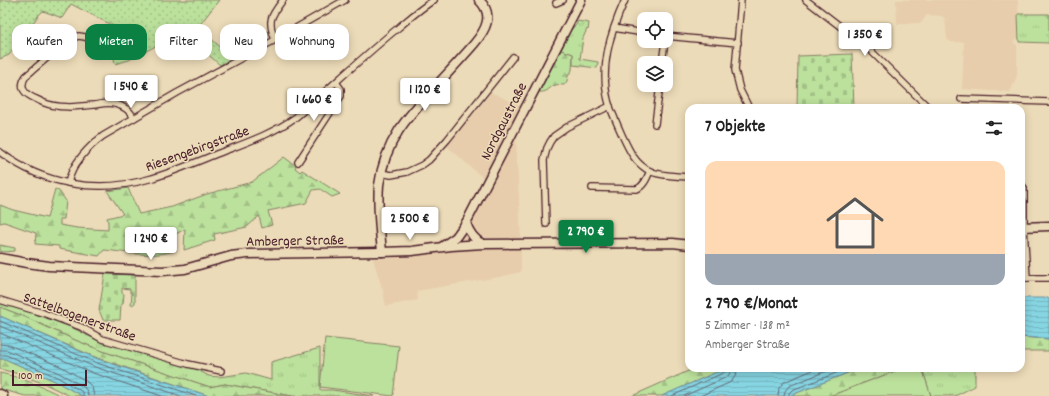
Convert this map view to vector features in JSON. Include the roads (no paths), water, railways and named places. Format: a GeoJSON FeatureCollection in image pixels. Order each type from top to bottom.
{"type":"FeatureCollection","features":[{"type":"Feature","properties":{"kind":"main road"},"geometry":{"type":"LineString","coordinates":[[382,252],[378,212],[379,185],[387,154],[402,124],[482,35],[488,20],[485,8],[480,0]]}},
{"type":"Feature","properties":{"kind":"main road","name":"Nordgaustraße"},"geometry":{"type":"LineString","coordinates":[[441,247],[456,237],[466,223],[581,0]]}},
{"type":"Feature","properties":{"kind":"main road"},"geometry":{"type":"LineString","coordinates":[[466,223],[471,234],[478,242],[484,244]]}},
{"type":"Feature","properties":{"kind":"main road"},"geometry":{"type":"LineString","coordinates":[[1025,227],[1049,226]]}},
{"type":"Feature","properties":{"kind":"main road","name":"Amberger Straße"},"geometry":{"type":"LineString","coordinates":[[0,258],[49,266],[174,271],[231,256],[247,254],[382,252],[484,244],[673,243],[685,244]]}},
{"type":"Feature","properties":{"kind":"street"},"geometry":{"type":"LineString","coordinates":[[68,183],[69,177],[78,162],[94,142],[117,127],[214,72],[275,40],[270,29],[270,22],[274,12],[283,0]]}},
{"type":"Feature","properties":{"kind":"street"},"geometry":{"type":"LineString","coordinates":[[303,24],[345,0]]}},
{"type":"Feature","properties":{"kind":"street","name":"Riesengebirgstraße"},"geometry":{"type":"LineString","coordinates":[[0,152],[18,165],[45,177],[86,186],[133,183],[171,172],[274,131],[310,105],[392,33],[434,0]]}},
{"type":"Feature","properties":{"kind":"street"},"geometry":{"type":"LineString","coordinates":[[556,3],[564,0]]}},
{"type":"Feature","properties":{"kind":"street"},"geometry":{"type":"LineString","coordinates":[[625,0],[614,28],[607,56],[605,76],[610,106],[632,155],[642,166],[656,173],[685,177]]}},
{"type":"Feature","properties":{"kind":"street"},"geometry":{"type":"LineString","coordinates":[[741,0],[736,78],[747,104]]}},
{"type":"Feature","properties":{"kind":"street"},"geometry":{"type":"LineString","coordinates":[[806,0],[867,47],[925,104]]}},
{"type":"Feature","properties":{"kind":"street"},"geometry":{"type":"LineString","coordinates":[[614,28],[637,32]]}},
{"type":"Feature","properties":{"kind":"street"},"geometry":{"type":"LineString","coordinates":[[85,37],[79,36],[70,38],[26,76],[22,86],[24,90],[27,94],[39,100],[58,106],[70,107],[106,103],[114,104],[128,109],[134,118]]}},
{"type":"Feature","properties":{"kind":"street"},"geometry":{"type":"LineString","coordinates":[[673,37],[738,43]]}},
{"type":"Feature","properties":{"kind":"street"},"geometry":{"type":"LineString","coordinates":[[381,173],[391,175],[406,172],[429,160],[513,57]]}},
{"type":"Feature","properties":{"kind":"street"},"geometry":{"type":"LineString","coordinates":[[298,162],[341,96],[341,89],[336,82]]}},
{"type":"Feature","properties":{"kind":"street"},"geometry":{"type":"LineString","coordinates":[[655,124],[659,92]]}},
{"type":"Feature","properties":{"kind":"street"},"geometry":{"type":"LineString","coordinates":[[961,99],[1049,102]]}},
{"type":"Feature","properties":{"kind":"street"},"geometry":{"type":"LineString","coordinates":[[546,224],[544,160],[550,142],[554,136],[567,128],[610,106]]}},
{"type":"Feature","properties":{"kind":"street"},"geometry":{"type":"LineString","coordinates":[[592,188],[641,188],[650,171]]}},
{"type":"Feature","properties":{"kind":"street"},"geometry":{"type":"LineString","coordinates":[[1025,278],[1049,278]]}},
{"type":"Feature","properties":{"kind":"street","name":"Sattelbogenerstraße"},"geometry":{"type":"LineString","coordinates":[[0,300],[82,327],[102,339],[188,364],[221,371]]}},
{"type":"Feature","properties":{"kind":"water"},"geometry":{"type":"Polygon","coordinates":[[[1025,298],[1049,298],[1049,339],[1025,337],[1025,298]]]}},
{"type":"Feature","properties":{"kind":"water"},"geometry":{"type":"Polygon","coordinates":[[[0,316],[98,359],[209,396],[82,396],[55,381],[5,359],[0,359],[0,316]]]}},
{"type":"Feature","properties":{"kind":"water"},"geometry":{"type":"Polygon","coordinates":[[[717,372],[850,372],[789,396],[662,396],[717,372]]]}}]}
